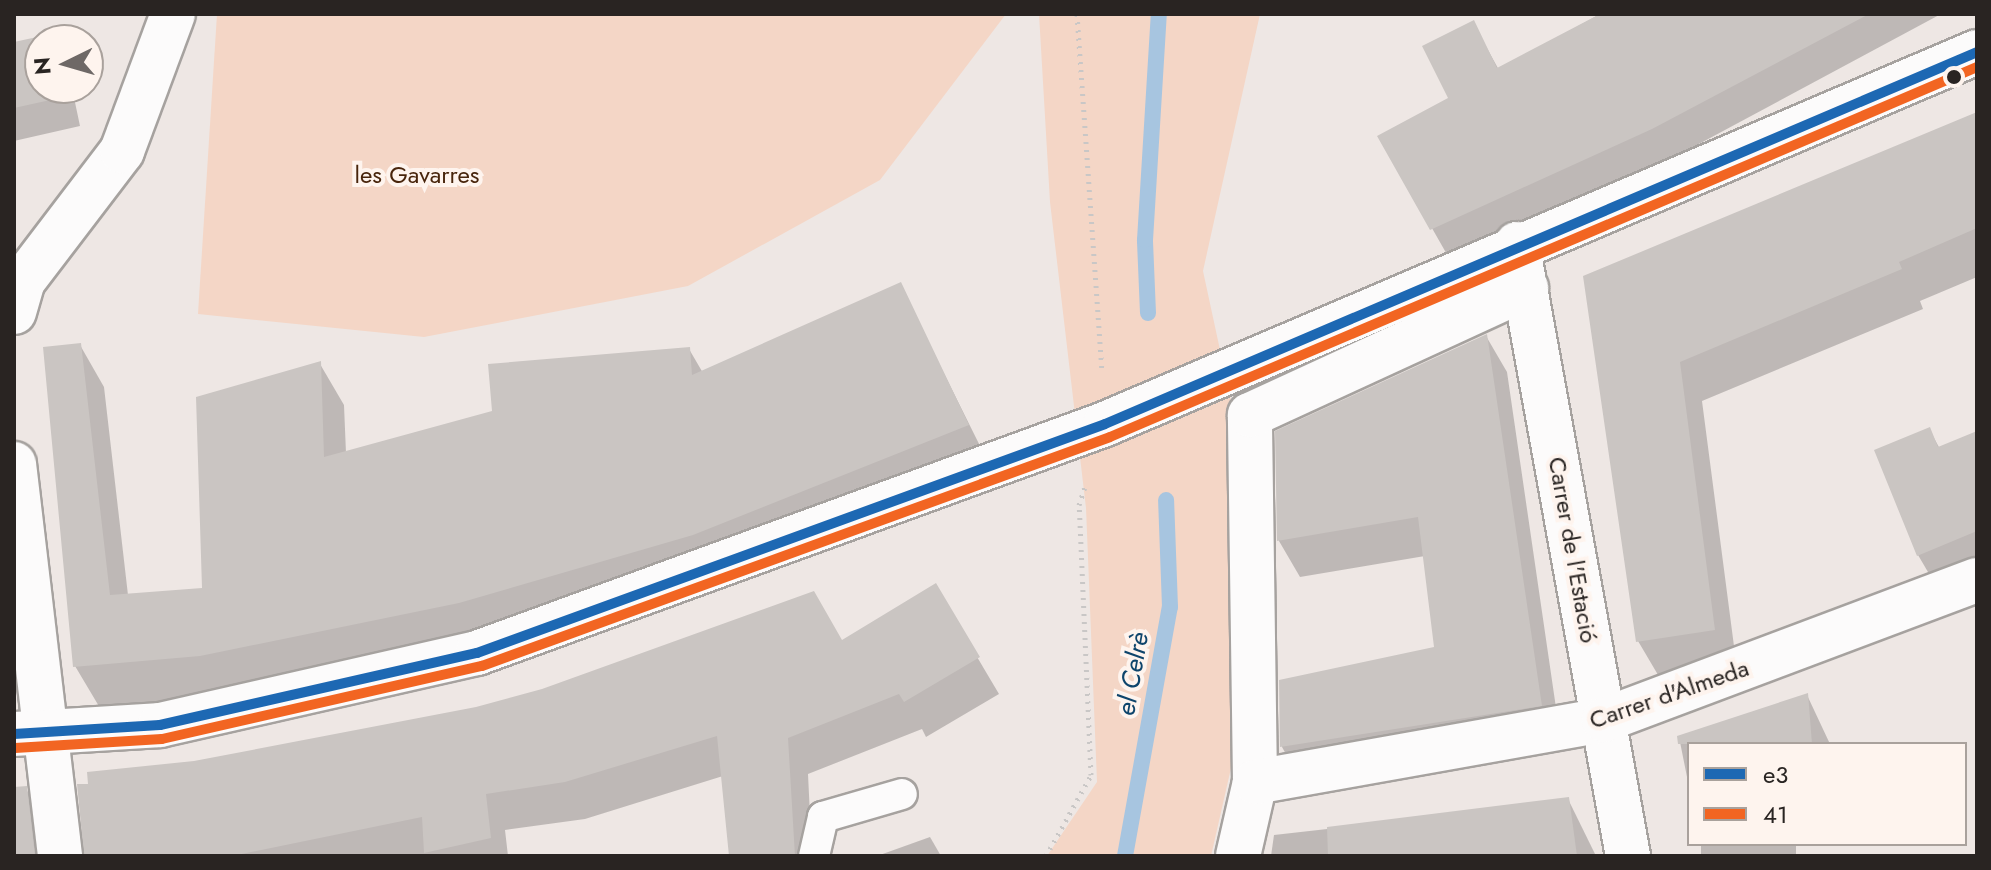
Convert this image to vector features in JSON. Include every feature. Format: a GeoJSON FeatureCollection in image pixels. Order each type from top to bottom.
{"type":"FeatureCollection","features":[{"type":"Feature","properties":{"kind":"street"},"geometry":{"type":"LineString","coordinates":[[14,312],[23,281],[122,151],[173,14]]}},
{"type":"Feature","properties":{"kind":"street"},"geometry":{"type":"LineString","coordinates":[[28,733],[160,725],[477,653],[1092,429],[1517,244],[1977,52]]}},
{"type":"Feature","properties":{"kind":"street","name":"Carrer de l'Estació"},"geometry":{"type":"LineString","coordinates":[[1517,244],[1628,856]]}},
{"type":"Feature","properties":{"kind":"street"},"geometry":{"type":"LineString","coordinates":[[1238,856],[1255,782],[1250,415],[1526,288]]}},
{"type":"Feature","properties":{"kind":"street"},"geometry":{"type":"LineString","coordinates":[[14,464],[28,733],[60,856]]}},
{"type":"Feature","properties":{"kind":"street","name":"Carrer d'Almeda"},"geometry":{"type":"LineString","coordinates":[[1255,782],[1604,720],[1977,580]]}},
{"type":"Feature","properties":{"kind":"lane"},"geometry":{"type":"LineString","coordinates":[[814,856],[823,817],[902,794]]}},
{"type":"Feature","properties":{"kind":"green space","name":"les Gavarres"},"geometry":{"type":"Polygon","coordinates":[[[217,14],[1006,14],[880,180],[688,286],[424,337],[198,314],[217,14]]]}},
{"type":"Feature","properties":{"kind":"green space"},"geometry":{"type":"Polygon","coordinates":[[[1039,14],[1260,14],[1203,271],[1239,438],[1234,755],[1211,856],[1047,856],[1097,782],[1086,508],[1050,202],[1039,14]]]}},
{"type":"Feature","properties":{"kind":"building"},"geometry":{"type":"Polygon","coordinates":[[[1600,14],[1869,14],[1652,129],[1430,230],[1377,136],[1448,98],[1422,46],[1474,20],[1497,68],[1600,14]]]}},
{"type":"Feature","properties":{"kind":"building"},"geometry":{"type":"Polygon","coordinates":[[[24,40],[24,104],[32,104],[14,108],[14,42],[24,40]]]}},
{"type":"Feature","properties":{"kind":"building"},"geometry":{"type":"Polygon","coordinates":[[[1977,112],[1977,228],[1899,262],[1902,269],[1680,362],[1715,630],[1636,642],[1583,276],[1977,112]]]}},
{"type":"Feature","properties":{"kind":"building"},"geometry":{"type":"Polygon","coordinates":[[[901,282],[969,425],[693,535],[459,603],[200,656],[73,667],[43,347],[81,343],[110,595],[202,588],[196,397],[321,361],[324,457],[492,411],[488,364],[690,347],[692,375],[901,282]]]}},
{"type":"Feature","properties":{"kind":"building"},"geometry":{"type":"Polygon","coordinates":[[[1487,334],[1542,706],[1280,747],[1279,680],[1434,647],[1418,517],[1277,541],[1275,431],[1487,334]]]}},
{"type":"Feature","properties":{"kind":"building"},"geometry":{"type":"Polygon","coordinates":[[[1930,427],[1938,447],[1977,431],[1977,531],[1917,556],[1874,450],[1930,427]]]}},
{"type":"Feature","properties":{"kind":"building"},"geometry":{"type":"Polygon","coordinates":[[[936,583],[980,657],[904,702],[899,694],[788,738],[795,856],[729,856],[717,736],[565,782],[486,794],[491,838],[424,853],[422,817],[232,856],[84,856],[77,784],[88,784],[87,772],[194,761],[476,707],[542,689],[814,591],[842,640],[936,583]]]}},
{"type":"Feature","properties":{"kind":"building"},"geometry":{"type":"Polygon","coordinates":[[[1808,693],[1812,742],[1678,744],[1677,736],[1808,693]]]}},
{"type":"Feature","properties":{"kind":"building"},"geometry":{"type":"Polygon","coordinates":[[[27,786],[35,856],[14,856],[14,787],[27,786]]]}},
{"type":"Feature","properties":{"kind":"building"},"geometry":{"type":"Polygon","coordinates":[[[1569,797],[1577,856],[1328,856],[1327,827],[1569,797]]]}},
{"type":"Feature","properties":{"kind":"waterway","name":"el Celrè"},"geometry":{"type":"LineString","coordinates":[[1148,313],[1145,240],[1159,14]]}},
{"type":"Feature","properties":{"kind":"waterway","name":"el Celrè"},"geometry":{"type":"LineString","coordinates":[[1125,856],[1170,607],[1166,500]]}},
{"type":"Feature","properties":{"kind":"transit line","name":"e3"},"geometry":{"type":"LineString","coordinates":[[14,734],[160,725],[477,653],[1105,424],[1977,52]]}},
{"type":"Feature","properties":{"kind":"transit line","name":"41"},"geometry":{"type":"LineString","coordinates":[[15,748],[162,739],[482,666],[1110,437],[1977,67]]}}]}
